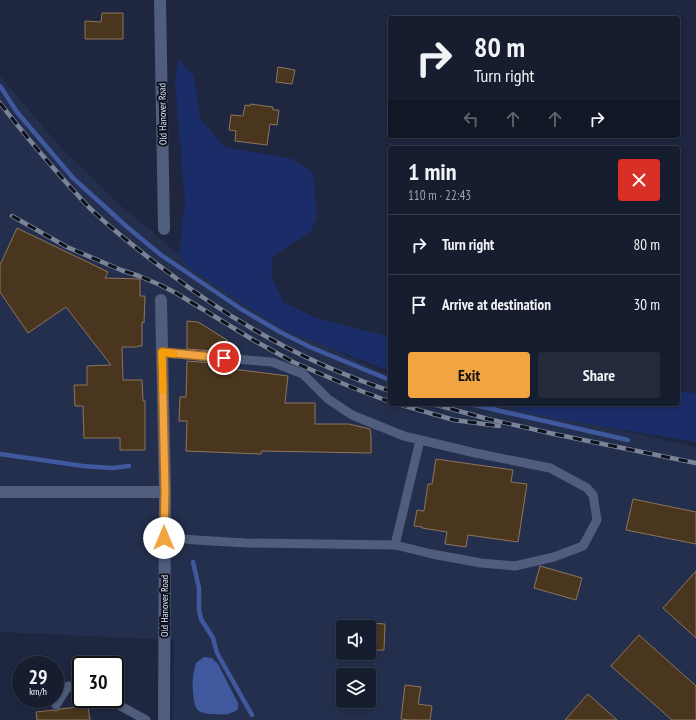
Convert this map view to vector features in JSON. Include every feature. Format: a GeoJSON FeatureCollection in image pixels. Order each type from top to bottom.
{"type":"FeatureCollection","features":[{"type":"Feature","properties":{"kind":"street","name":"Old Hanover Road"},"geometry":{"type":"LineString","coordinates":[[160,0],[164,229]]}},
{"type":"Feature","properties":{"kind":"street","name":"Old Hanover Road"},"geometry":{"type":"LineString","coordinates":[[160,300],[165,492],[164,720]]}},
{"type":"Feature","properties":{"kind":"street"},"geometry":{"type":"LineString","coordinates":[[0,492],[165,492]]}},
{"type":"Feature","properties":{"kind":"lane"},"geometry":{"type":"LineString","coordinates":[[162,352],[272,362],[302,374],[328,399],[352,415],[404,436],[475,453],[550,468],[587,488],[593,495],[597,520],[583,546],[554,557],[515,566],[481,563],[394,545],[246,543],[164,538]]}},
{"type":"Feature","properties":{"kind":"lane"},"geometry":{"type":"LineString","coordinates":[[394,545],[420,440]]}},
{"type":"Feature","properties":{"kind":"lane"},"geometry":{"type":"LineString","coordinates":[[64,692],[68,686],[72,687]]}},
{"type":"Feature","properties":{"kind":"lane"},"geometry":{"type":"LineString","coordinates":[[124,708],[146,720]]}},
{"type":"Feature","properties":{"kind":"shaded area"},"geometry":{"type":"Polygon","coordinates":[[[178,60],[194,75],[200,118],[224,147],[292,159],[313,172],[317,217],[311,231],[273,256],[271,275],[283,302],[316,318],[388,336],[388,370],[284,330],[188,267],[179,254],[185,202],[175,81],[178,60]]]}},
{"type":"Feature","properties":{"kind":"shaded area"},"geometry":{"type":"Polygon","coordinates":[[[0,76],[62,149],[115,201],[177,253],[230,294],[307,337],[381,372],[388,374],[388,406],[512,406],[696,447],[696,720],[173,720],[174,640],[0,632],[0,76]]]}},
{"type":"Feature","properties":{"kind":"shaded area"},"geometry":{"type":"Polygon","coordinates":[[[680,392],[696,393],[696,442],[547,417],[503,406],[680,406],[680,392]]]}},
{"type":"Feature","properties":{"kind":"shaded area"},"geometry":{"type":"Polygon","coordinates":[[[204,657],[212,658],[218,664],[238,703],[238,709],[235,711],[227,714],[207,714],[197,709],[193,694],[193,674],[196,663],[204,657]]]}},
{"type":"Feature","properties":{"kind":"building"},"geometry":{"type":"Polygon","coordinates":[[[102,13],[123,13],[123,39],[85,39],[85,21],[101,22],[102,13]]]}},
{"type":"Feature","properties":{"kind":"building"},"geometry":{"type":"Polygon","coordinates":[[[278,67],[295,70],[292,84],[276,82],[278,67]]]}},
{"type":"Feature","properties":{"kind":"building"},"geometry":{"type":"Polygon","coordinates":[[[250,104],[273,107],[273,110],[279,110],[277,125],[270,124],[267,145],[235,141],[236,131],[229,130],[231,115],[243,116],[245,105],[250,106],[250,104]]]}},
{"type":"Feature","properties":{"kind":"building"},"geometry":{"type":"Polygon","coordinates":[[[17,228],[108,272],[105,278],[140,279],[140,296],[145,296],[144,323],[142,322],[142,346],[122,347],[123,380],[142,380],[143,401],[145,401],[145,450],[120,450],[120,438],[84,438],[83,406],[75,406],[74,385],[87,385],[87,366],[111,365],[66,307],[28,333],[0,292],[0,265],[17,228]]]}},
{"type":"Feature","properties":{"kind":"building"},"geometry":{"type":"Polygon","coordinates":[[[187,321],[198,322],[227,340],[226,352],[187,349],[187,321]]]}},
{"type":"Feature","properties":{"kind":"building"},"geometry":{"type":"Polygon","coordinates":[[[187,361],[225,364],[225,368],[288,376],[285,403],[315,403],[315,424],[349,424],[370,429],[371,453],[262,451],[261,454],[186,451],[187,421],[179,421],[180,397],[186,397],[187,361]]]}},
{"type":"Feature","properties":{"kind":"building"},"geometry":{"type":"Polygon","coordinates":[[[436,459],[513,470],[511,482],[527,484],[518,542],[468,535],[466,547],[445,544],[447,532],[414,526],[417,510],[424,511],[428,484],[432,484],[436,459]]]}},
{"type":"Feature","properties":{"kind":"building"},"geometry":{"type":"Polygon","coordinates":[[[633,499],[696,512],[696,544],[626,530],[633,499]]]}},
{"type":"Feature","properties":{"kind":"building"},"geometry":{"type":"Polygon","coordinates":[[[540,566],[582,578],[576,600],[534,588],[540,566]]]}},
{"type":"Feature","properties":{"kind":"building"},"geometry":{"type":"Polygon","coordinates":[[[696,571],[696,638],[663,608],[696,571]]]}},
{"type":"Feature","properties":{"kind":"building"},"geometry":{"type":"Polygon","coordinates":[[[376,623],[385,624],[384,650],[376,650],[376,623]]]}},
{"type":"Feature","properties":{"kind":"building"},"geometry":{"type":"Polygon","coordinates":[[[639,635],[696,686],[696,720],[672,720],[611,666],[639,635]]]}},
{"type":"Feature","properties":{"kind":"building"},"geometry":{"type":"Polygon","coordinates":[[[405,685],[421,687],[418,704],[432,706],[430,720],[401,719],[405,685]]]}},
{"type":"Feature","properties":{"kind":"building"},"geometry":{"type":"Polygon","coordinates":[[[588,694],[617,720],[565,720],[588,694]]]}},
{"type":"Feature","properties":{"kind":"building"},"geometry":{"type":"Polygon","coordinates":[[[88,708],[90,720],[37,720],[36,712],[56,711],[60,709],[88,708]]]}},
{"type":"Feature","properties":{"kind":"waterway"},"geometry":{"type":"LineString","coordinates":[[0,86],[17,112],[73,178],[126,226],[161,255],[241,309],[280,332],[310,347],[388,379]]}},
{"type":"Feature","properties":{"kind":"waterway"},"geometry":{"type":"LineString","coordinates":[[479,406],[628,440]]}},
{"type":"Feature","properties":{"kind":"waterway"},"geometry":{"type":"LineString","coordinates":[[0,454],[83,466],[112,468],[129,466]]}},
{"type":"Feature","properties":{"kind":"waterway"},"geometry":{"type":"LineString","coordinates":[[193,562],[199,588],[199,610],[201,619],[213,638],[217,653],[252,715]]}},
{"type":"Feature","properties":{"kind":"railway"},"geometry":{"type":"LineString","coordinates":[[0,103],[44,157],[87,206],[158,265],[217,307],[272,340],[330,368],[388,390]]}},
{"type":"Feature","properties":{"kind":"railway"},"geometry":{"type":"LineString","coordinates":[[12,216],[67,247],[158,284],[176,293],[255,341],[293,362],[388,401]]}},
{"type":"Feature","properties":{"kind":"railway"},"geometry":{"type":"LineString","coordinates":[[405,406],[454,420],[499,426]]}},
{"type":"Feature","properties":{"kind":"railway"},"geometry":{"type":"LineString","coordinates":[[440,406],[488,419],[554,434],[696,463]]}},
{"type":"Feature","properties":{"kind":"slow traffic"},"geometry":{"type":"LineString","coordinates":[[163,390],[162,352],[174,354]]}},
{"type":"Feature","properties":{"kind":"route"},"geometry":{"type":"LineString","coordinates":[[164,538],[165,492],[162,352],[224,358]]}}]}
